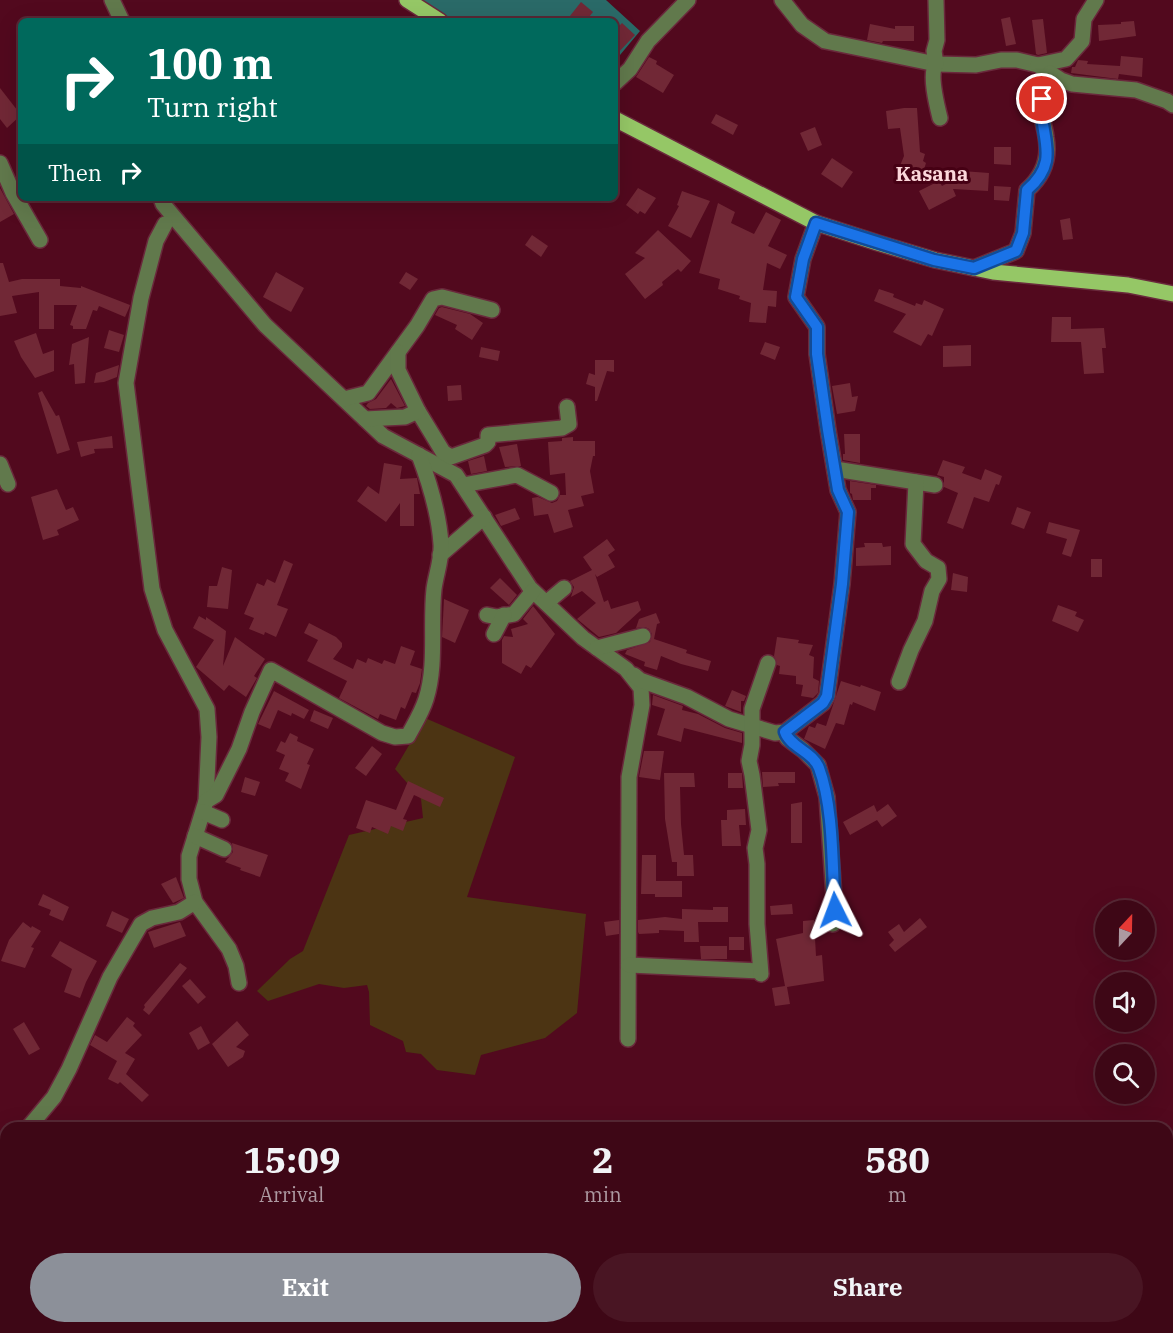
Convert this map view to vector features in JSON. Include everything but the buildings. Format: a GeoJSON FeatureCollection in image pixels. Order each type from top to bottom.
{"type":"FeatureCollection","features":[{"type":"Feature","properties":{"kind":"main road"},"geometry":{"type":"LineString","coordinates":[[407,0],[435,18]]}},
{"type":"Feature","properties":{"kind":"main road"},"geometry":{"type":"LineString","coordinates":[[618,121],[816,223],[934,260],[993,272],[1128,285],[1173,294]]}},
{"type":"Feature","properties":{"kind":"street"},"geometry":{"type":"LineString","coordinates":[[112,0],[121,18]]}},
{"type":"Feature","properties":{"kind":"street"},"geometry":{"type":"LineString","coordinates":[[618,80],[630,69],[648,41],[688,0]]}},
{"type":"Feature","properties":{"kind":"street"},"geometry":{"type":"LineString","coordinates":[[782,0],[802,25],[825,41],[936,64],[976,65],[1001,60],[1017,60],[1044,69],[1072,84],[1136,90],[1173,105]]}},
{"type":"Feature","properties":{"kind":"street"},"geometry":{"type":"LineString","coordinates":[[936,0],[937,40],[934,51],[936,64],[933,68],[933,77],[940,118]]}},
{"type":"Feature","properties":{"kind":"street"},"geometry":{"type":"LineString","coordinates":[[1044,69],[1066,59],[1082,41],[1084,19],[1096,0]]}},
{"type":"Feature","properties":{"kind":"street"},"geometry":{"type":"LineString","coordinates":[[974,268],[1016,251],[1023,233],[1027,190],[1039,179],[1046,163],[1047,140],[1041,111],[1044,69]]}},
{"type":"Feature","properties":{"kind":"street"},"geometry":{"type":"LineString","coordinates":[[0,163],[13,193],[40,240]]}},
{"type":"Feature","properties":{"kind":"street"},"geometry":{"type":"LineString","coordinates":[[162,201],[265,325],[383,436],[459,479],[517,475],[551,489]]}},
{"type":"Feature","properties":{"kind":"street"},"geometry":{"type":"LineString","coordinates":[[454,456],[459,479],[533,591],[583,638],[640,680],[687,697],[729,719],[775,734],[785,732],[823,703],[827,696],[842,584],[848,512],[838,490],[817,354],[817,327],[796,297],[803,259],[816,223]]}},
{"type":"Feature","properties":{"kind":"street"},"geometry":{"type":"LineString","coordinates":[[165,224],[156,242],[141,298],[126,383],[152,589],[165,630],[207,709],[209,737],[204,806],[189,855],[189,879],[195,902],[229,950],[236,966],[239,983]]}},
{"type":"Feature","properties":{"kind":"street"},"geometry":{"type":"LineString","coordinates":[[344,399],[368,393],[417,326],[433,299],[441,297],[492,310]]}},
{"type":"Feature","properties":{"kind":"street"},"geometry":{"type":"LineString","coordinates":[[398,352],[398,370],[418,411],[443,452],[451,457],[485,445],[488,442],[488,435],[562,428],[569,424],[567,407]]}},
{"type":"Feature","properties":{"kind":"street"},"geometry":{"type":"LineString","coordinates":[[365,419],[405,417],[418,411]]}},
{"type":"Feature","properties":{"kind":"street"},"geometry":{"type":"LineString","coordinates":[[204,806],[216,795],[239,749],[252,712],[271,670],[382,733],[395,737],[408,735],[421,714],[431,671],[434,590],[441,547],[439,521],[419,455]]}},
{"type":"Feature","properties":{"kind":"street"},"geometry":{"type":"LineString","coordinates":[[0,464],[8,484]]}},
{"type":"Feature","properties":{"kind":"street"},"geometry":{"type":"LineString","coordinates":[[835,469],[935,485]]}},
{"type":"Feature","properties":{"kind":"street"},"geometry":{"type":"LineString","coordinates":[[899,682],[925,621],[932,591],[939,579],[938,568],[926,561],[913,544],[916,482]]}},
{"type":"Feature","properties":{"kind":"street"},"geometry":{"type":"LineString","coordinates":[[440,555],[484,517]]}},
{"type":"Feature","properties":{"kind":"street"},"geometry":{"type":"LineString","coordinates":[[546,603],[564,588]]}},
{"type":"Feature","properties":{"kind":"street"},"geometry":{"type":"LineString","coordinates":[[487,615],[514,614],[533,591]]}},
{"type":"Feature","properties":{"kind":"street"},"geometry":{"type":"LineString","coordinates":[[494,634],[504,615]]}},
{"type":"Feature","properties":{"kind":"street"},"geometry":{"type":"LineString","coordinates":[[597,648],[643,636]]}},
{"type":"Feature","properties":{"kind":"street"},"geometry":{"type":"LineString","coordinates":[[629,965],[760,972],[757,864],[754,848],[759,830],[749,762],[752,745],[752,709],[768,663]]}},
{"type":"Feature","properties":{"kind":"street"},"geometry":{"type":"LineString","coordinates":[[626,669],[641,688],[642,705],[629,777],[628,1039]]}},
{"type":"Feature","properties":{"kind":"street"},"geometry":{"type":"LineString","coordinates":[[785,732],[787,738],[818,765],[827,797],[835,910],[833,924]]}},
{"type":"Feature","properties":{"kind":"street"},"geometry":{"type":"LineString","coordinates":[[204,806],[222,820]]}},
{"type":"Feature","properties":{"kind":"street"},"geometry":{"type":"LineString","coordinates":[[195,836],[224,849]]}},
{"type":"Feature","properties":{"kind":"street"},"geometry":{"type":"LineString","coordinates":[[32,1122],[54,1097],[110,977],[141,924],[152,918],[179,912],[195,902]]}},
{"type":"Feature","properties":{"kind":"shaded area"},"geometry":{"type":"Polygon","coordinates":[[[425,718],[515,757],[467,897],[586,914],[577,1013],[545,1038],[481,1055],[475,1075],[437,1070],[421,1054],[406,1052],[403,1041],[370,1025],[367,985],[344,988],[319,984],[268,1001],[257,991],[290,959],[303,951],[349,835],[423,818],[421,799],[395,769],[425,718]]]}},
{"type":"Feature","properties":{"kind":"water"},"geometry":{"type":"Polygon","coordinates":[[[415,0],[606,0],[640,31],[618,57],[618,18],[444,18],[415,0]]]}},
{"type":"Feature","properties":{"kind":"district","name":"Kasana"},"geometry":{"type":"Point","coordinates":[932,173]}},
{"type":"Feature","properties":{"kind":"route"},"geometry":{"type":"LineString","coordinates":[[835,910],[827,797],[818,765],[787,738],[785,732],[823,703],[827,696],[842,584],[848,512],[838,490],[817,354],[817,327],[796,297],[803,259],[816,223],[934,260],[954,262],[974,268],[1016,251],[1023,233],[1027,190],[1039,179],[1046,163],[1047,140],[1041,111],[1042,99]]}}]}
